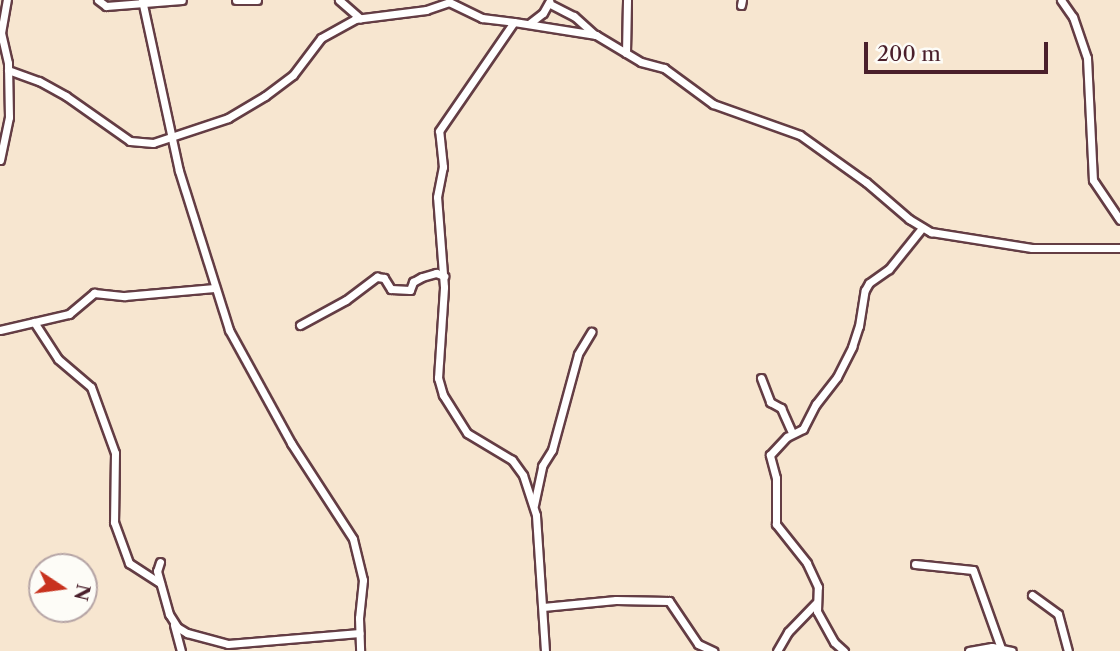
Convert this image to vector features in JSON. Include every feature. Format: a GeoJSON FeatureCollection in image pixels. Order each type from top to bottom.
{"type":"FeatureCollection","features":[{"type":"Feature","properties":{"kind":"street"},"geometry":{"type":"LineString","coordinates":[[0,160],[9,117],[2,33],[7,0]]}},
{"type":"Feature","properties":{"kind":"street"},"geometry":{"type":"LineString","coordinates":[[98,0],[106,6],[182,0]]}},
{"type":"Feature","properties":{"kind":"street"},"geometry":{"type":"LineString","coordinates":[[236,0],[257,0]]}},
{"type":"Feature","properties":{"kind":"street"},"geometry":{"type":"LineString","coordinates":[[339,0],[360,18]]}},
{"type":"Feature","properties":{"kind":"street"},"geometry":{"type":"LineString","coordinates":[[626,53],[627,0]]}},
{"type":"Feature","properties":{"kind":"street"},"geometry":{"type":"LineString","coordinates":[[1061,0],[1073,17],[1087,58],[1093,180],[1120,220]]}},
{"type":"Feature","properties":{"kind":"street"},"geometry":{"type":"LineString","coordinates":[[5,72],[39,81],[66,96],[130,141],[153,143],[228,118],[265,96],[293,75],[321,38],[360,18],[426,10],[449,2],[482,18],[596,35]]}},
{"type":"Feature","properties":{"kind":"street"},"geometry":{"type":"LineString","coordinates":[[529,23],[549,2],[641,62],[664,68],[695,87],[713,104],[763,120],[806,139],[866,182],[922,228],[953,237],[1032,248],[1120,248]]}},
{"type":"Feature","properties":{"kind":"street"},"geometry":{"type":"LineString","coordinates":[[143,3],[173,138],[214,288],[244,363],[291,443],[353,539],[363,580],[360,651]]}},
{"type":"Feature","properties":{"kind":"street"},"geometry":{"type":"LineString","coordinates":[[514,22],[439,131],[443,167],[437,197],[444,276],[438,378],[441,390],[467,433],[512,460],[523,475],[534,506],[545,651]]}},
{"type":"Feature","properties":{"kind":"street"},"geometry":{"type":"LineString","coordinates":[[844,651],[831,639],[817,611],[818,587],[807,563],[776,524],[776,478],[769,455],[792,433],[801,432],[820,398],[837,377],[857,335],[865,290],[890,269],[922,228]]}},
{"type":"Feature","properties":{"kind":"street"},"geometry":{"type":"LineString","coordinates":[[300,325],[352,296],[377,277],[384,278],[391,289],[410,290],[413,282],[422,276],[436,273],[444,276]]}},
{"type":"Feature","properties":{"kind":"street"},"geometry":{"type":"LineString","coordinates":[[0,330],[73,312],[94,293],[125,296],[214,288]]}},
{"type":"Feature","properties":{"kind":"street"},"geometry":{"type":"LineString","coordinates":[[34,322],[58,359],[91,387],[110,430],[116,457],[114,522],[129,563],[160,583]]}},
{"type":"Feature","properties":{"kind":"street"},"geometry":{"type":"LineString","coordinates":[[534,506],[542,466],[552,450],[578,355],[591,332]]}},
{"type":"Feature","properties":{"kind":"street"},"geometry":{"type":"LineString","coordinates":[[761,379],[770,402],[781,408],[792,433]]}},
{"type":"Feature","properties":{"kind":"street"},"geometry":{"type":"LineString","coordinates":[[160,562],[157,571],[181,651]]}},
{"type":"Feature","properties":{"kind":"street"},"geometry":{"type":"LineString","coordinates":[[915,564],[973,570],[1001,648]]}},
{"type":"Feature","properties":{"kind":"street"},"geometry":{"type":"LineString","coordinates":[[1032,594],[1058,614],[1068,651]]}},
{"type":"Feature","properties":{"kind":"street"},"geometry":{"type":"LineString","coordinates":[[542,607],[616,600],[669,601],[698,644],[713,651]]}},
{"type":"Feature","properties":{"kind":"street"},"geometry":{"type":"LineString","coordinates":[[777,651],[788,632],[816,603]]}},
{"type":"Feature","properties":{"kind":"street"},"geometry":{"type":"LineString","coordinates":[[173,621],[187,633],[228,644],[360,633]]}},
{"type":"Feature","properties":{"kind":"street"},"geometry":{"type":"LineString","coordinates":[[969,651],[1001,648],[1012,651]]}}]}
